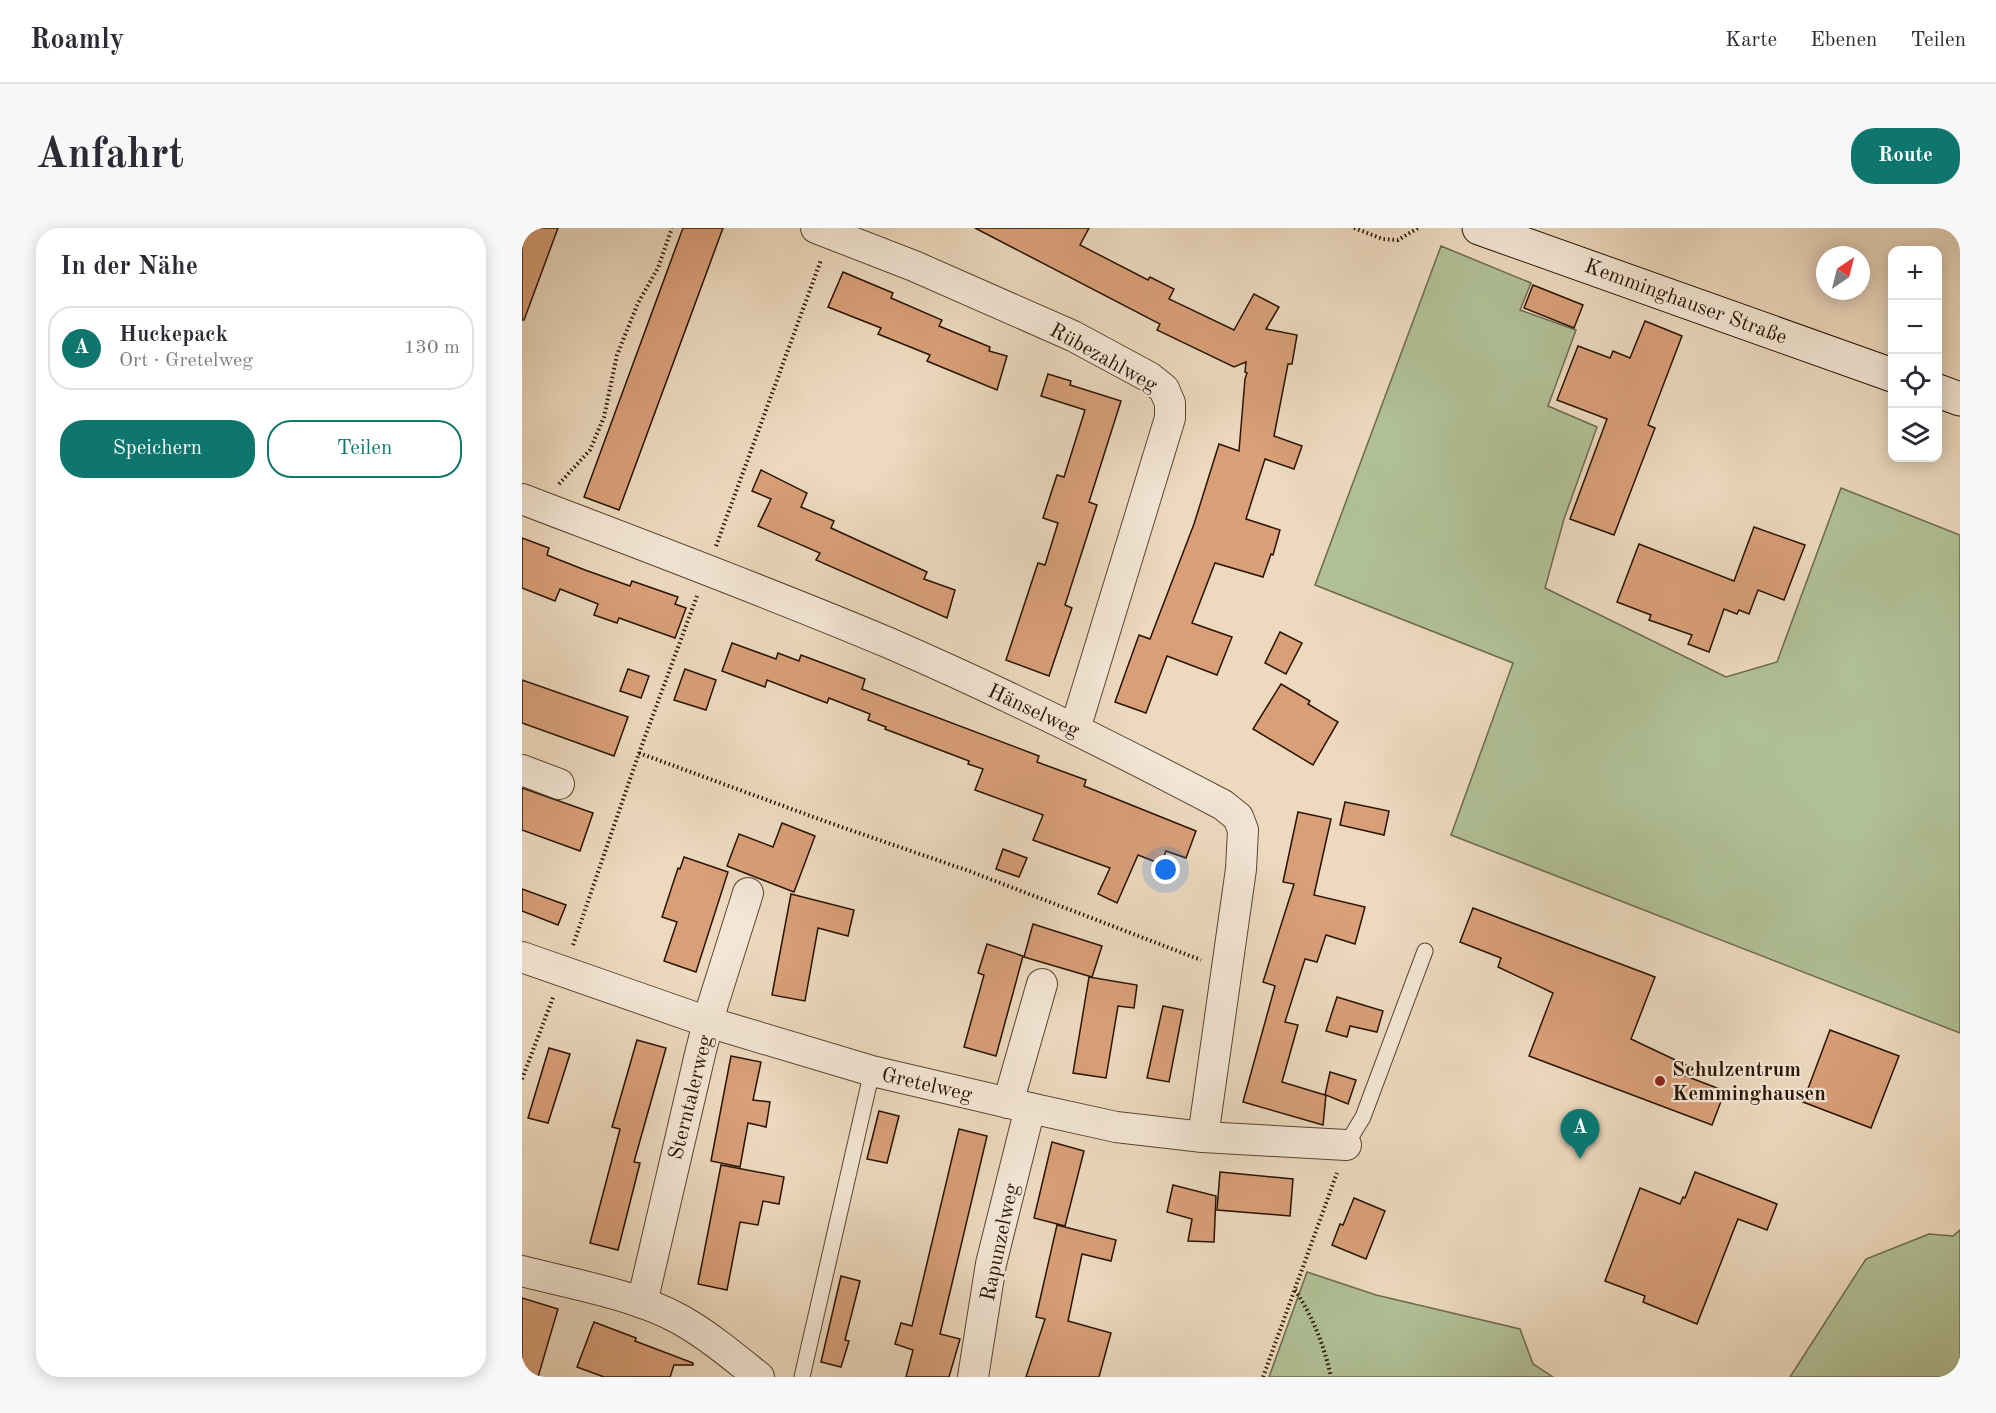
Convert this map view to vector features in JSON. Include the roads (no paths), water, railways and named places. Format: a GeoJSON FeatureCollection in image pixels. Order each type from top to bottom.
{"type":"FeatureCollection","features":[{"type":"Feature","properties":{"kind":"main road","name":"Kemminghauser Straße"},"geometry":{"type":"LineString","coordinates":[[1479,228],[1888,373]]}},
{"type":"Feature","properties":{"kind":"main road"},"geometry":{"type":"LineString","coordinates":[[1942,392],[1960,399]]}},
{"type":"Feature","properties":{"kind":"street","name":"Rübezahlweg"},"geometry":{"type":"LineString","coordinates":[[820,242],[914,266],[1073,336],[1149,377],[1164,389],[1170,403],[1170,418],[1075,729]]}},
{"type":"Feature","properties":{"kind":"street","name":"Hänselweg"},"geometry":{"type":"LineString","coordinates":[[522,499],[707,569],[890,644],[1075,729],[1223,805],[1238,817],[1243,830],[1241,869],[1203,1137]]}},
{"type":"Feature","properties":{"kind":"street"},"geometry":{"type":"LineString","coordinates":[[522,770],[558,784]]}},
{"type":"Feature","properties":{"kind":"street","name":"Sterntalerweg"},"geometry":{"type":"LineString","coordinates":[[642,1303],[708,1022],[748,893]]}},
{"type":"Feature","properties":{"kind":"street","name":"Gretelweg"},"geometry":{"type":"LineString","coordinates":[[522,957],[708,1022],[872,1071],[1019,1105],[1116,1127],[1203,1137],[1341,1145]]}},
{"type":"Feature","properties":{"kind":"street","name":"Rapunzelweg"},"geometry":{"type":"LineString","coordinates":[[974,1377],[991,1264],[1041,984]]}},
{"type":"Feature","properties":{"kind":"street"},"geometry":{"type":"LineString","coordinates":[[522,1271],[642,1303],[681,1320],[720,1346],[759,1377]]}},
{"type":"Feature","properties":{"kind":"lane"},"geometry":{"type":"LineString","coordinates":[[1341,1145],[1363,1117],[1425,951]]}},
{"type":"Feature","properties":{"kind":"lane"},"geometry":{"type":"LineString","coordinates":[[802,1377],[872,1071]]}},
{"type":"Feature","properties":{"kind":"place","name":"Schulzentrum Kemminghausen"},"geometry":{"type":"Point","coordinates":[1660,1081]}},
{"type":"Feature","properties":{"kind":"place","name":"Huckepack"},"geometry":{"type":"Point","coordinates":[1580,1159]}}]}
